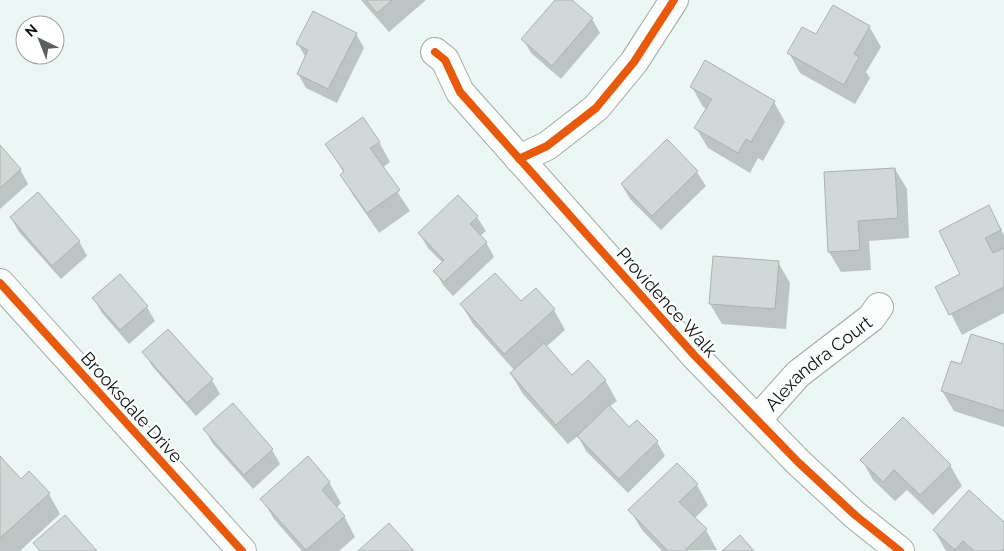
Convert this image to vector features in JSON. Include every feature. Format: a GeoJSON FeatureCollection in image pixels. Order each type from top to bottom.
{"type":"FeatureCollection","features":[{"type":"Feature","properties":{"kind":"street"},"geometry":{"type":"LineString","coordinates":[[519,159],[547,146],[596,108],[634,62],[674,0]]}},
{"type":"Feature","properties":{"kind":"street","name":"Providence Walk"},"geometry":{"type":"LineString","coordinates":[[436,52],[445,60],[460,92],[694,356],[798,462],[854,515],[900,551]]}},
{"type":"Feature","properties":{"kind":"street","name":"Brooksdale Drive"},"geometry":{"type":"LineString","coordinates":[[0,283],[242,551]]}},
{"type":"Feature","properties":{"kind":"street","name":"Alexandra Court"},"geometry":{"type":"LineString","coordinates":[[757,420],[798,374],[871,318],[879,307]]}},
{"type":"Feature","properties":{"kind":"building"},"geometry":{"type":"Polygon","coordinates":[[[366,0],[392,0],[377,13],[366,0]]]}},
{"type":"Feature","properties":{"kind":"building"},"geometry":{"type":"Polygon","coordinates":[[[555,0],[572,0],[593,18],[552,66],[521,39],[555,0]]]}},
{"type":"Feature","properties":{"kind":"building"},"geometry":{"type":"Polygon","coordinates":[[[833,5],[870,26],[854,54],[859,57],[844,85],[787,53],[802,27],[816,34],[833,5]]]}},
{"type":"Feature","properties":{"kind":"building"},"geometry":{"type":"Polygon","coordinates":[[[313,11],[357,33],[328,89],[297,74],[308,50],[296,44],[313,11]]]}},
{"type":"Feature","properties":{"kind":"building"},"geometry":{"type":"Polygon","coordinates":[[[705,60],[775,101],[751,142],[746,139],[738,153],[694,128],[712,99],[690,87],[705,60]]]}},
{"type":"Feature","properties":{"kind":"building"},"geometry":{"type":"Polygon","coordinates":[[[363,117],[380,142],[370,148],[400,190],[367,213],[340,175],[344,171],[325,144],[363,117]]]}},
{"type":"Feature","properties":{"kind":"building"},"geometry":{"type":"Polygon","coordinates":[[[667,139],[698,171],[652,216],[621,184],[667,139]]]}},
{"type":"Feature","properties":{"kind":"building"},"geometry":{"type":"Polygon","coordinates":[[[0,145],[21,169],[0,188],[0,145]]]}},
{"type":"Feature","properties":{"kind":"building"},"geometry":{"type":"Polygon","coordinates":[[[895,168],[898,218],[858,221],[860,250],[828,252],[824,172],[895,168]]]}},
{"type":"Feature","properties":{"kind":"building"},"geometry":{"type":"Polygon","coordinates":[[[38,192],[80,241],[52,266],[10,217],[38,192]]]}},
{"type":"Feature","properties":{"kind":"building"},"geometry":{"type":"Polygon","coordinates":[[[458,195],[478,216],[470,224],[487,242],[444,282],[433,271],[444,260],[418,233],[458,195]]]}},
{"type":"Feature","properties":{"kind":"building"},"geometry":{"type":"Polygon","coordinates":[[[989,205],[1001,230],[985,238],[993,253],[1004,248],[1004,287],[949,315],[935,287],[960,274],[939,231],[989,205]]]}},
{"type":"Feature","properties":{"kind":"building"},"geometry":{"type":"Polygon","coordinates":[[[713,256],[779,261],[775,309],[709,304],[713,256]]]}},
{"type":"Feature","properties":{"kind":"building"},"geometry":{"type":"Polygon","coordinates":[[[495,273],[521,301],[536,288],[555,309],[504,354],[460,304],[495,273]]]}},
{"type":"Feature","properties":{"kind":"building"},"geometry":{"type":"Polygon","coordinates":[[[120,274],[148,306],[120,330],[92,298],[120,274]]]}},
{"type":"Feature","properties":{"kind":"building"},"geometry":{"type":"Polygon","coordinates":[[[168,329],[213,379],[187,403],[142,352],[168,329]]]}},
{"type":"Feature","properties":{"kind":"building"},"geometry":{"type":"Polygon","coordinates":[[[971,334],[1004,344],[1004,411],[941,391],[951,361],[961,364],[971,334]]]}},
{"type":"Feature","properties":{"kind":"building"},"geometry":{"type":"Polygon","coordinates":[[[544,343],[572,375],[588,360],[606,380],[556,425],[510,373],[544,343]]]}},
{"type":"Feature","properties":{"kind":"building"},"geometry":{"type":"Polygon","coordinates":[[[233,403],[273,449],[244,475],[203,429],[233,403]]]}},
{"type":"Feature","properties":{"kind":"building"},"geometry":{"type":"Polygon","coordinates":[[[609,405],[629,427],[637,420],[658,441],[619,479],[577,436],[609,405]]]}},
{"type":"Feature","properties":{"kind":"building"},"geometry":{"type":"Polygon","coordinates":[[[903,417],[951,465],[920,495],[894,470],[883,482],[860,460],[903,417]]]}},
{"type":"Feature","properties":{"kind":"building"},"geometry":{"type":"Polygon","coordinates":[[[0,456],[21,479],[29,471],[50,493],[0,538],[0,456]]]}},
{"type":"Feature","properties":{"kind":"building"},"geometry":{"type":"Polygon","coordinates":[[[308,456],[330,482],[322,490],[345,516],[306,550],[260,499],[308,456]]]}},
{"type":"Feature","properties":{"kind":"building"},"geometry":{"type":"Polygon","coordinates":[[[677,463],[698,484],[679,502],[707,529],[684,551],[668,551],[628,510],[677,463]]]}},
{"type":"Feature","properties":{"kind":"building"},"geometry":{"type":"Polygon","coordinates":[[[969,490],[1004,522],[1004,549],[1002,551],[974,551],[963,541],[955,550],[933,530],[969,490]]]}},
{"type":"Feature","properties":{"kind":"building"},"geometry":{"type":"Polygon","coordinates":[[[65,515],[97,551],[40,551],[33,543],[65,515]]]}},
{"type":"Feature","properties":{"kind":"building"},"geometry":{"type":"Polygon","coordinates":[[[389,523],[414,551],[358,551],[389,523]]]}},
{"type":"Feature","properties":{"kind":"building"},"geometry":{"type":"Polygon","coordinates":[[[740,535],[754,551],[722,551],[740,535]]]}},
{"type":"Feature","properties":{"kind":"cycle path"},"geometry":{"type":"LineString","coordinates":[[519,159],[547,146],[596,108],[634,62],[674,0]]}},
{"type":"Feature","properties":{"kind":"cycle path"},"geometry":{"type":"LineString","coordinates":[[435,52],[445,60],[460,92],[695,356],[798,462],[855,515],[900,551]]}},
{"type":"Feature","properties":{"kind":"cycle path"},"geometry":{"type":"LineString","coordinates":[[0,283],[242,551]]}}]}
